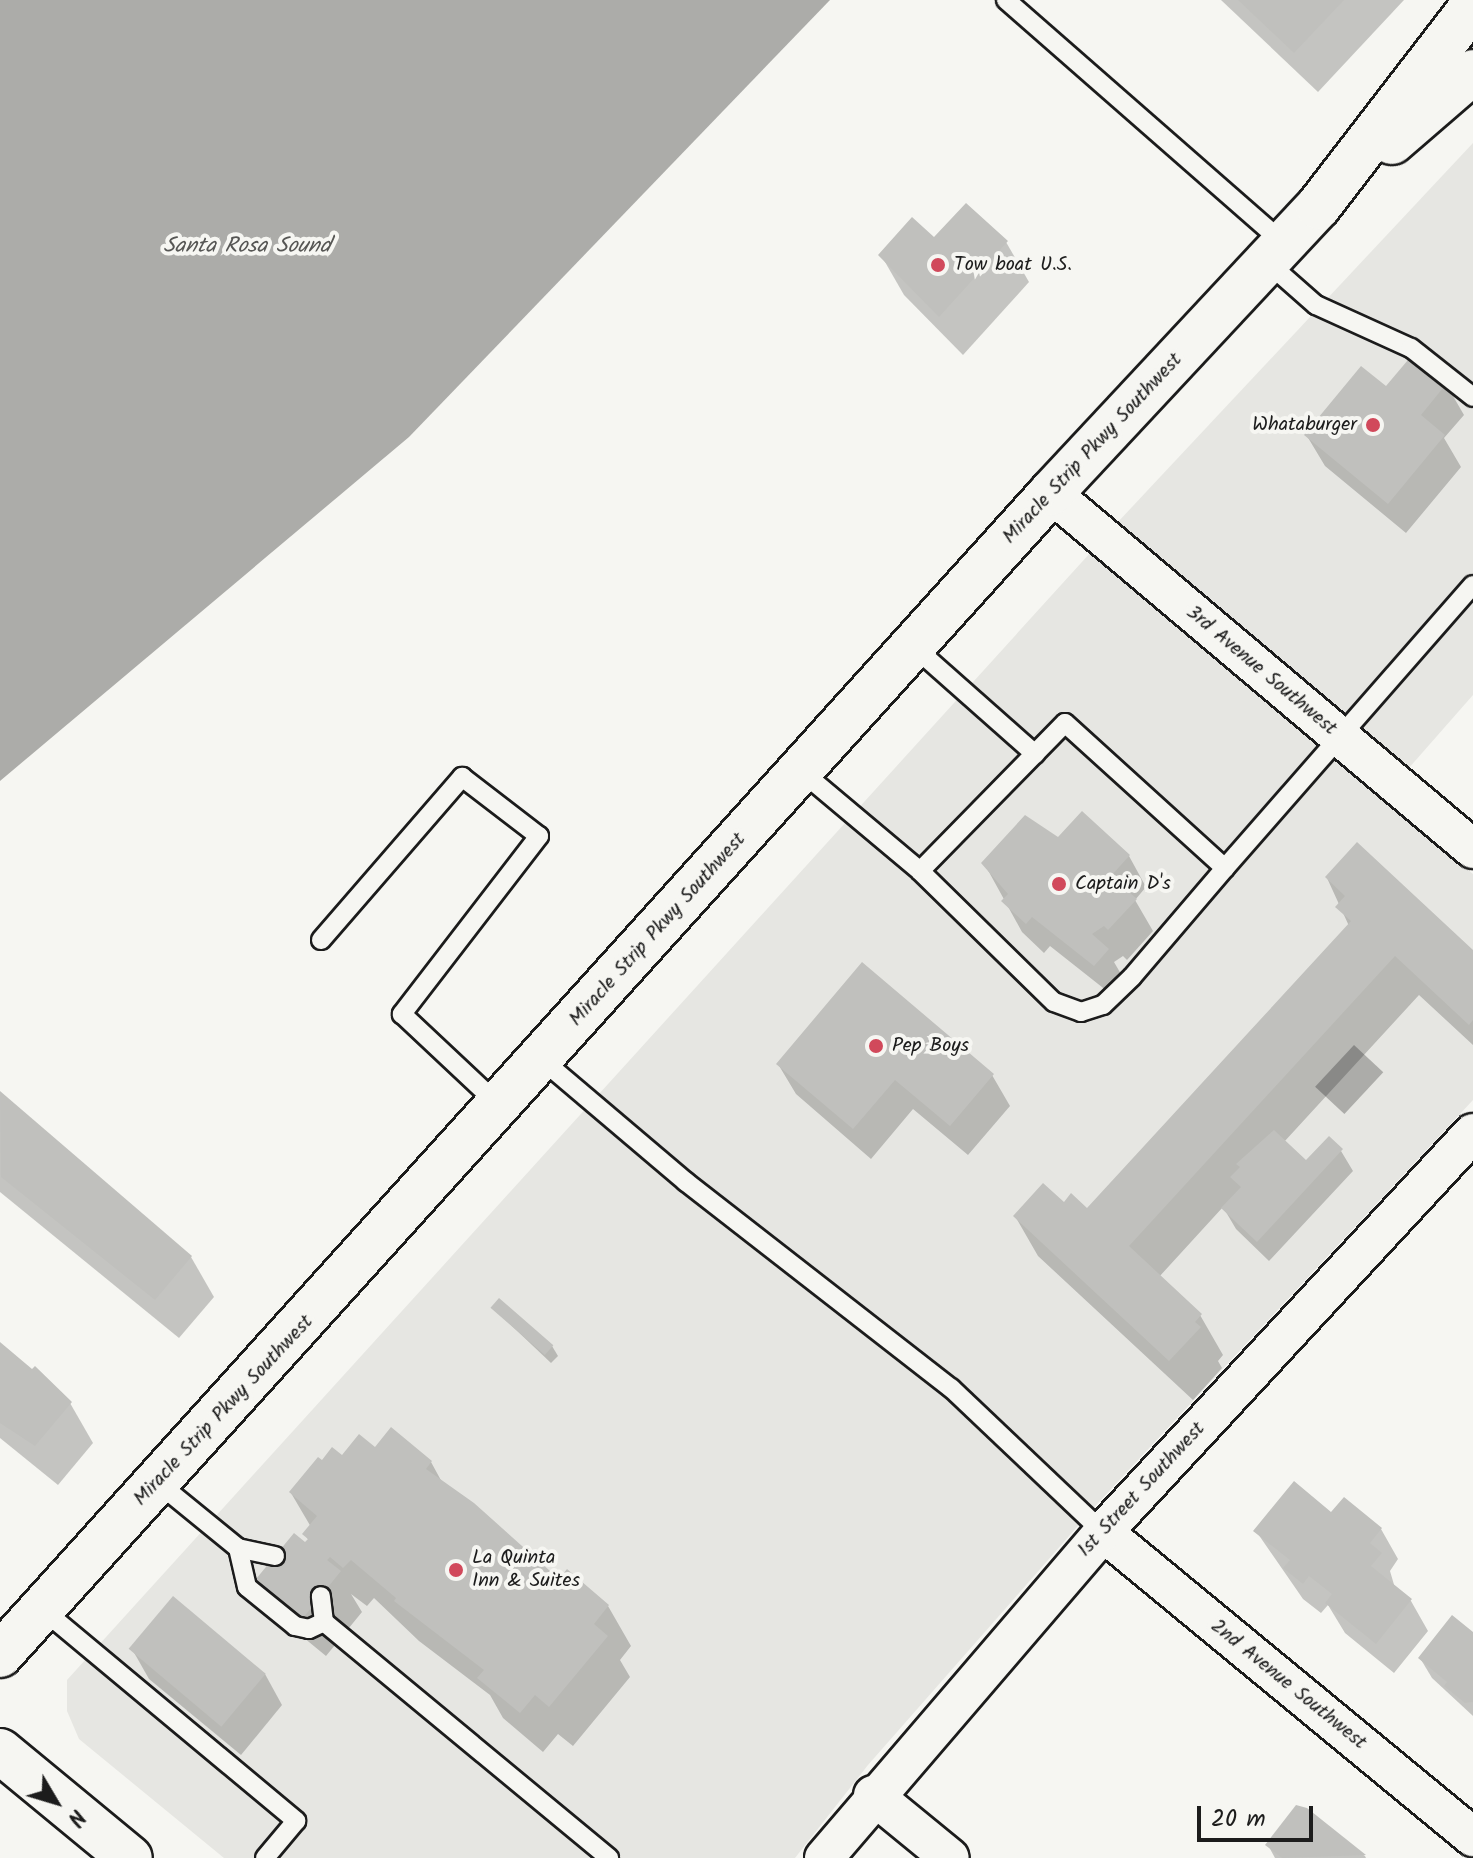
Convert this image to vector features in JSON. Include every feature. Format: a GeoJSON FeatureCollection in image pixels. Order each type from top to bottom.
{"type":"FeatureCollection","features":[{"type":"Feature","properties":{"kind":"main road","name":"Miracle Strip Pkwy Southwest"},"geometry":{"type":"LineString","coordinates":[[0,1655],[1051,493],[1318,207],[1473,6]]}},
{"type":"Feature","properties":{"kind":"main road","name":"Miracle Strip Pkwy Southwest"},"geometry":{"type":"LineString","coordinates":[[1318,207],[1473,72]]}},
{"type":"Feature","properties":{"kind":"main road"},"geometry":{"type":"LineString","coordinates":[[0,1751],[130,1858]]}},
{"type":"Feature","properties":{"kind":"street","name":"3rd Avenue Southwest"},"geometry":{"type":"LineString","coordinates":[[1051,493],[1473,849]]}},
{"type":"Feature","properties":{"kind":"street","name":"1st Street Southwest"},"geometry":{"type":"LineString","coordinates":[[824,1858],[873,1795],[1103,1532],[1473,1133]]}},
{"type":"Feature","properties":{"kind":"street","name":"2nd Avenue Southwest"},"geometry":{"type":"LineString","coordinates":[[1103,1532],[1473,1837]]}},
{"type":"Feature","properties":{"kind":"street"},"geometry":{"type":"LineString","coordinates":[[873,1795],[950,1858]]}},
{"type":"Feature","properties":{"kind":"lane"},"geometry":{"type":"LineString","coordinates":[[1006,0],[1275,253],[1316,305],[1411,348],[1473,397]]}},
{"type":"Feature","properties":{"kind":"lane"},"geometry":{"type":"LineString","coordinates":[[801,771],[920,871],[1054,1002],[1081,1012],[1103,1005],[1132,977],[1473,585]]}},
{"type":"Feature","properties":{"kind":"lane"},"geometry":{"type":"LineString","coordinates":[[913,646],[1035,754]]}},
{"type":"Feature","properties":{"kind":"lane"},"geometry":{"type":"LineString","coordinates":[[920,871],[1065,723],[1225,868]]}},
{"type":"Feature","properties":{"kind":"lane"},"geometry":{"type":"LineString","coordinates":[[321,940],[462,777],[539,836],[402,1014],[499,1105]]}},
{"type":"Feature","properties":{"kind":"lane"},"geometry":{"type":"LineString","coordinates":[[541,1059],[686,1182],[951,1388],[1103,1532]]}},
{"type":"Feature","properties":{"kind":"lane"},"geometry":{"type":"LineString","coordinates":[[157,1482],[238,1548],[275,1556]]}},
{"type":"Feature","properties":{"kind":"lane"},"geometry":{"type":"LineString","coordinates":[[238,1548],[247,1587],[295,1626],[309,1629],[324,1622]]}},
{"type":"Feature","properties":{"kind":"lane"},"geometry":{"type":"LineString","coordinates":[[321,1596],[324,1622],[609,1858]]}},
{"type":"Feature","properties":{"kind":"lane"},"geometry":{"type":"LineString","coordinates":[[42,1609],[296,1821],[265,1858]]}},
{"type":"Feature","properties":{"kind":"shaded area"},"geometry":{"type":"Polygon","coordinates":[[[1473,143],[1473,695],[1408,769],[1117,523],[1473,143]]]}},
{"type":"Feature","properties":{"kind":"shaded area"},"geometry":{"type":"Polygon","coordinates":[[[1091,552],[1473,874],[1473,1100],[1098,1503],[868,1765],[795,1858],[224,1858],[79,1739],[67,1711],[67,1680],[1091,552]]]}},
{"type":"Feature","properties":{"kind":"water","name":"Santa Rosa Sound"},"geometry":{"type":"Polygon","coordinates":[[[0,0],[830,0],[409,437],[0,781],[0,0]]]}},
{"type":"Feature","properties":{"kind":"water"},"geometry":{"type":"Polygon","coordinates":[[[1354,1045],[1383,1072],[1344,1114],[1315,1087],[1354,1045]]]}},
{"type":"Feature","properties":{"kind":"building"},"geometry":{"type":"Polygon","coordinates":[[[1238,0],[1344,0],[1294,53],[1238,0]]]}},
{"type":"Feature","properties":{"kind":"building","name":"Tow boat U.S."},"geometry":{"type":"Polygon","coordinates":[[[966,203],[1008,241],[939,317],[878,255],[912,217],[934,237],[966,203]]]}},
{"type":"Feature","properties":{"kind":"building","name":"Whataburger"},"geometry":{"type":"Polygon","coordinates":[[[1413,354],[1447,383],[1421,415],[1445,435],[1388,504],[1304,435],[1361,366],[1386,386],[1413,354]]]}},
{"type":"Feature","properties":{"kind":"building","name":"Captain D's"},"geometry":{"type":"Polygon","coordinates":[[[1082,811],[1130,855],[1111,876],[1137,899],[1108,930],[1104,926],[1092,934],[1109,949],[1094,966],[1032,917],[1026,924],[1001,901],[1008,894],[981,863],[1025,815],[1058,837],[1082,811]]]}},
{"type":"Feature","properties":{"kind":"building"},"geometry":{"type":"Polygon","coordinates":[[[1357,842],[1473,950],[1473,1020],[1469,1025],[1395,956],[1129,1246],[1202,1314],[1195,1322],[1201,1327],[1169,1361],[1013,1216],[1043,1183],[1064,1202],[1071,1193],[1087,1208],[1351,921],[1335,907],[1345,896],[1325,877],[1357,842]]]}},
{"type":"Feature","properties":{"kind":"building","name":"Pep Boys"},"geometry":{"type":"Polygon","coordinates":[[[862,962],[994,1074],[950,1126],[895,1080],[853,1129],[776,1064],[862,962]]]}},
{"type":"Feature","properties":{"kind":"building"},"geometry":{"type":"Polygon","coordinates":[[[0,1091],[192,1256],[155,1300],[1,1177],[0,1091]]]}},
{"type":"Feature","properties":{"kind":"building"},"geometry":{"type":"Polygon","coordinates":[[[1274,1130],[1306,1160],[1329,1136],[1343,1149],[1257,1242],[1221,1208],[1241,1187],[1230,1177],[1240,1167],[1236,1164],[1274,1130]]]}},
{"type":"Feature","properties":{"kind":"building"},"geometry":{"type":"Polygon","coordinates":[[[499,1298],[553,1345],[545,1355],[490,1308],[499,1298]]]}},
{"type":"Feature","properties":{"kind":"building"},"geometry":{"type":"Polygon","coordinates":[[[0,1342],[32,1369],[35,1366],[72,1402],[35,1446],[0,1423],[0,1342]]]}},
{"type":"Feature","properties":{"kind":"building","name":"La Quinta Inn & Suites"},"geometry":{"type":"Polygon","coordinates":[[[391,1427],[432,1461],[426,1469],[474,1503],[559,1579],[567,1569],[609,1605],[594,1624],[608,1636],[549,1707],[535,1695],[520,1713],[477,1678],[484,1670],[394,1601],[396,1598],[351,1560],[343,1568],[330,1557],[327,1560],[341,1571],[303,1618],[256,1579],[294,1533],[305,1542],[308,1539],[302,1534],[317,1516],[289,1492],[318,1457],[322,1460],[332,1447],[342,1455],[359,1434],[375,1447],[391,1427]]]}},
{"type":"Feature","properties":{"kind":"building"},"geometry":{"type":"Polygon","coordinates":[[[1294,1481],[1331,1512],[1344,1497],[1382,1528],[1370,1543],[1382,1553],[1371,1566],[1412,1599],[1376,1644],[1325,1603],[1332,1594],[1309,1576],[1303,1584],[1283,1568],[1290,1560],[1253,1531],[1294,1481]]]}},
{"type":"Feature","properties":{"kind":"building"},"geometry":{"type":"Polygon","coordinates":[[[173,1596],[266,1674],[221,1727],[129,1649],[173,1596]]]}},
{"type":"Feature","properties":{"kind":"building"},"geometry":{"type":"Polygon","coordinates":[[[1452,1615],[1473,1632],[1473,1702],[1465,1703],[1444,1686],[1447,1682],[1418,1658],[1452,1615]]]}},
{"type":"Feature","properties":{"kind":"building"},"geometry":{"type":"Polygon","coordinates":[[[1296,1805],[1307,1808],[1366,1855],[1282,1858],[1265,1845],[1296,1805]]]}},
{"type":"Feature","properties":{"kind":"place","name":"Tow boat U.S."},"geometry":{"type":"Point","coordinates":[938,265]}},
{"type":"Feature","properties":{"kind":"place","name":"Whataburger"},"geometry":{"type":"Point","coordinates":[1373,425]}},
{"type":"Feature","properties":{"kind":"place","name":"Captain D's"},"geometry":{"type":"Point","coordinates":[1059,884]}},
{"type":"Feature","properties":{"kind":"place","name":"Pep Boys"},"geometry":{"type":"Point","coordinates":[876,1046]}},
{"type":"Feature","properties":{"kind":"place","name":"La Quinta Inn & Suites"},"geometry":{"type":"Point","coordinates":[456,1570]}}]}
